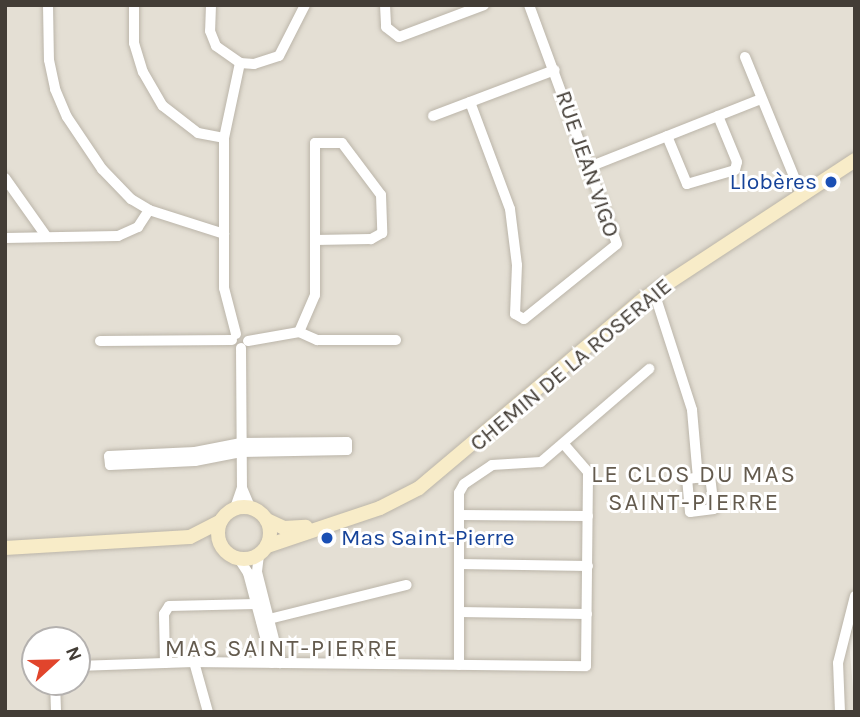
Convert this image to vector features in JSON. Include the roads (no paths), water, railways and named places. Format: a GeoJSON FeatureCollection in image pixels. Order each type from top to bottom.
{"type":"FeatureCollection","features":[{"type":"Feature","properties":{"kind":"street"},"geometry":{"type":"LineString","coordinates":[[48,5],[49,60],[67,117],[102,169],[131,199],[149,210],[224,234]]}},
{"type":"Feature","properties":{"kind":"street"},"geometry":{"type":"LineString","coordinates":[[134,5],[134,43],[143,72],[163,106],[198,133],[224,138]]}},
{"type":"Feature","properties":{"kind":"street"},"geometry":{"type":"LineString","coordinates":[[211,5],[212,39],[225,56],[240,63],[254,64],[279,56],[305,5]]}},
{"type":"Feature","properties":{"kind":"street"},"geometry":{"type":"LineString","coordinates":[[385,5],[386,27],[399,37],[484,5]]}},
{"type":"Feature","properties":{"kind":"street","name":"RUE JEAN VIGO"},"geometry":{"type":"LineString","coordinates":[[470,102],[510,209],[517,265],[514,302],[520,318],[532,316],[617,244],[529,5]]}},
{"type":"Feature","properties":{"kind":"street"},"geometry":{"type":"LineString","coordinates":[[745,57],[802,196]]}},
{"type":"Feature","properties":{"kind":"street"},"geometry":{"type":"LineString","coordinates":[[234,337],[224,288],[224,138],[230,92],[240,63]]}},
{"type":"Feature","properties":{"kind":"street","name":"RUE JEAN VIGO"},"geometry":{"type":"LineString","coordinates":[[433,116],[555,70]]}},
{"type":"Feature","properties":{"kind":"street"},"geometry":{"type":"LineString","coordinates":[[589,167],[761,99]]}},
{"type":"Feature","properties":{"kind":"street"},"geometry":{"type":"LineString","coordinates":[[667,136],[687,184],[735,170],[737,162],[718,116]]}},
{"type":"Feature","properties":{"kind":"street"},"geometry":{"type":"LineString","coordinates":[[299,332],[315,295],[315,240],[315,143],[342,143],[381,195],[382,233],[371,239],[315,240]]}},
{"type":"Feature","properties":{"kind":"street","name":"CHEMIN DE LA ROSERAIE"},"geometry":{"type":"LineString","coordinates":[[263,550],[314,527],[380,508],[419,488],[654,292],[854,163]]}},
{"type":"Feature","properties":{"kind":"street"},"geometry":{"type":"LineString","coordinates":[[5,178],[46,236]]}},
{"type":"Feature","properties":{"kind":"street"},"geometry":{"type":"LineString","coordinates":[[5,238],[129,234],[149,210]]}},
{"type":"Feature","properties":{"kind":"street"},"geometry":{"type":"LineString","coordinates":[[654,292],[692,410],[698,478]]}},
{"type":"Feature","properties":{"kind":"street"},"geometry":{"type":"LineString","coordinates":[[244,345],[299,332],[317,341],[396,340]]}},
{"type":"Feature","properties":{"kind":"street"},"geometry":{"type":"LineString","coordinates":[[100,341],[234,337],[243,333],[243,488],[250,507],[267,520],[257,572],[276,663]]}},
{"type":"Feature","properties":{"kind":"street"},"geometry":{"type":"LineString","coordinates":[[459,665],[459,493],[483,468],[541,461],[649,369]]}},
{"type":"Feature","properties":{"kind":"street"},"geometry":{"type":"LineString","coordinates":[[241,448],[195,452],[109,456],[110,465],[195,461],[241,448],[347,450],[347,442],[241,448]]}},
{"type":"Feature","properties":{"kind":"street"},"geometry":{"type":"LineString","coordinates":[[91,666],[194,662],[586,666],[588,472],[564,444]]}},
{"type":"Feature","properties":{"kind":"street"},"geometry":{"type":"LineString","coordinates":[[190,537],[220,522],[235,508],[243,488]]}},
{"type":"Feature","properties":{"kind":"street"},"geometry":{"type":"LineString","coordinates":[[235,508],[250,507]]}},
{"type":"Feature","properties":{"kind":"street"},"geometry":{"type":"LineString","coordinates":[[459,515],[588,516]]}},
{"type":"Feature","properties":{"kind":"street","name":"CHEMIN DE LA ROSERAIE"},"geometry":{"type":"LineString","coordinates":[[267,520],[284,528],[314,527]]}},
{"type":"Feature","properties":{"kind":"street"},"geometry":{"type":"LineString","coordinates":[[220,522],[221,547]]}},
{"type":"Feature","properties":{"kind":"street"},"geometry":{"type":"LineString","coordinates":[[5,548],[190,537],[221,547],[239,559],[248,573],[256,604],[265,620]]}},
{"type":"Feature","properties":{"kind":"street"},"geometry":{"type":"LineString","coordinates":[[239,559],[263,550]]}},
{"type":"Feature","properties":{"kind":"street"},"geometry":{"type":"LineString","coordinates":[[459,564],[588,566]]}},
{"type":"Feature","properties":{"kind":"street"},"geometry":{"type":"LineString","coordinates":[[265,620],[407,585]]}},
{"type":"Feature","properties":{"kind":"street"},"geometry":{"type":"LineString","coordinates":[[840,712],[838,663],[855,596]]}},
{"type":"Feature","properties":{"kind":"street"},"geometry":{"type":"LineString","coordinates":[[165,663],[164,614],[169,606],[256,604]]}},
{"type":"Feature","properties":{"kind":"street"},"geometry":{"type":"LineString","coordinates":[[459,612],[587,614]]}},
{"type":"Feature","properties":{"kind":"street"},"geometry":{"type":"LineString","coordinates":[[194,662],[208,712]]}},
{"type":"Feature","properties":{"kind":"place","name":"Llobères"},"geometry":{"type":"Point","coordinates":[831,182]}},
{"type":"Feature","properties":{"kind":"place","name":"Mas Saint-Pierre"},"geometry":{"type":"Point","coordinates":[327,538]}},
{"type":"Feature","properties":{"kind":"district","name":"LE CLOS DU MAS SAINT-PIERRE"},"geometry":{"type":"Point","coordinates":[694,489]}},
{"type":"Feature","properties":{"kind":"district","name":"MAS SAINT-PIERRE"},"geometry":{"type":"Point","coordinates":[282,649]}}]}
